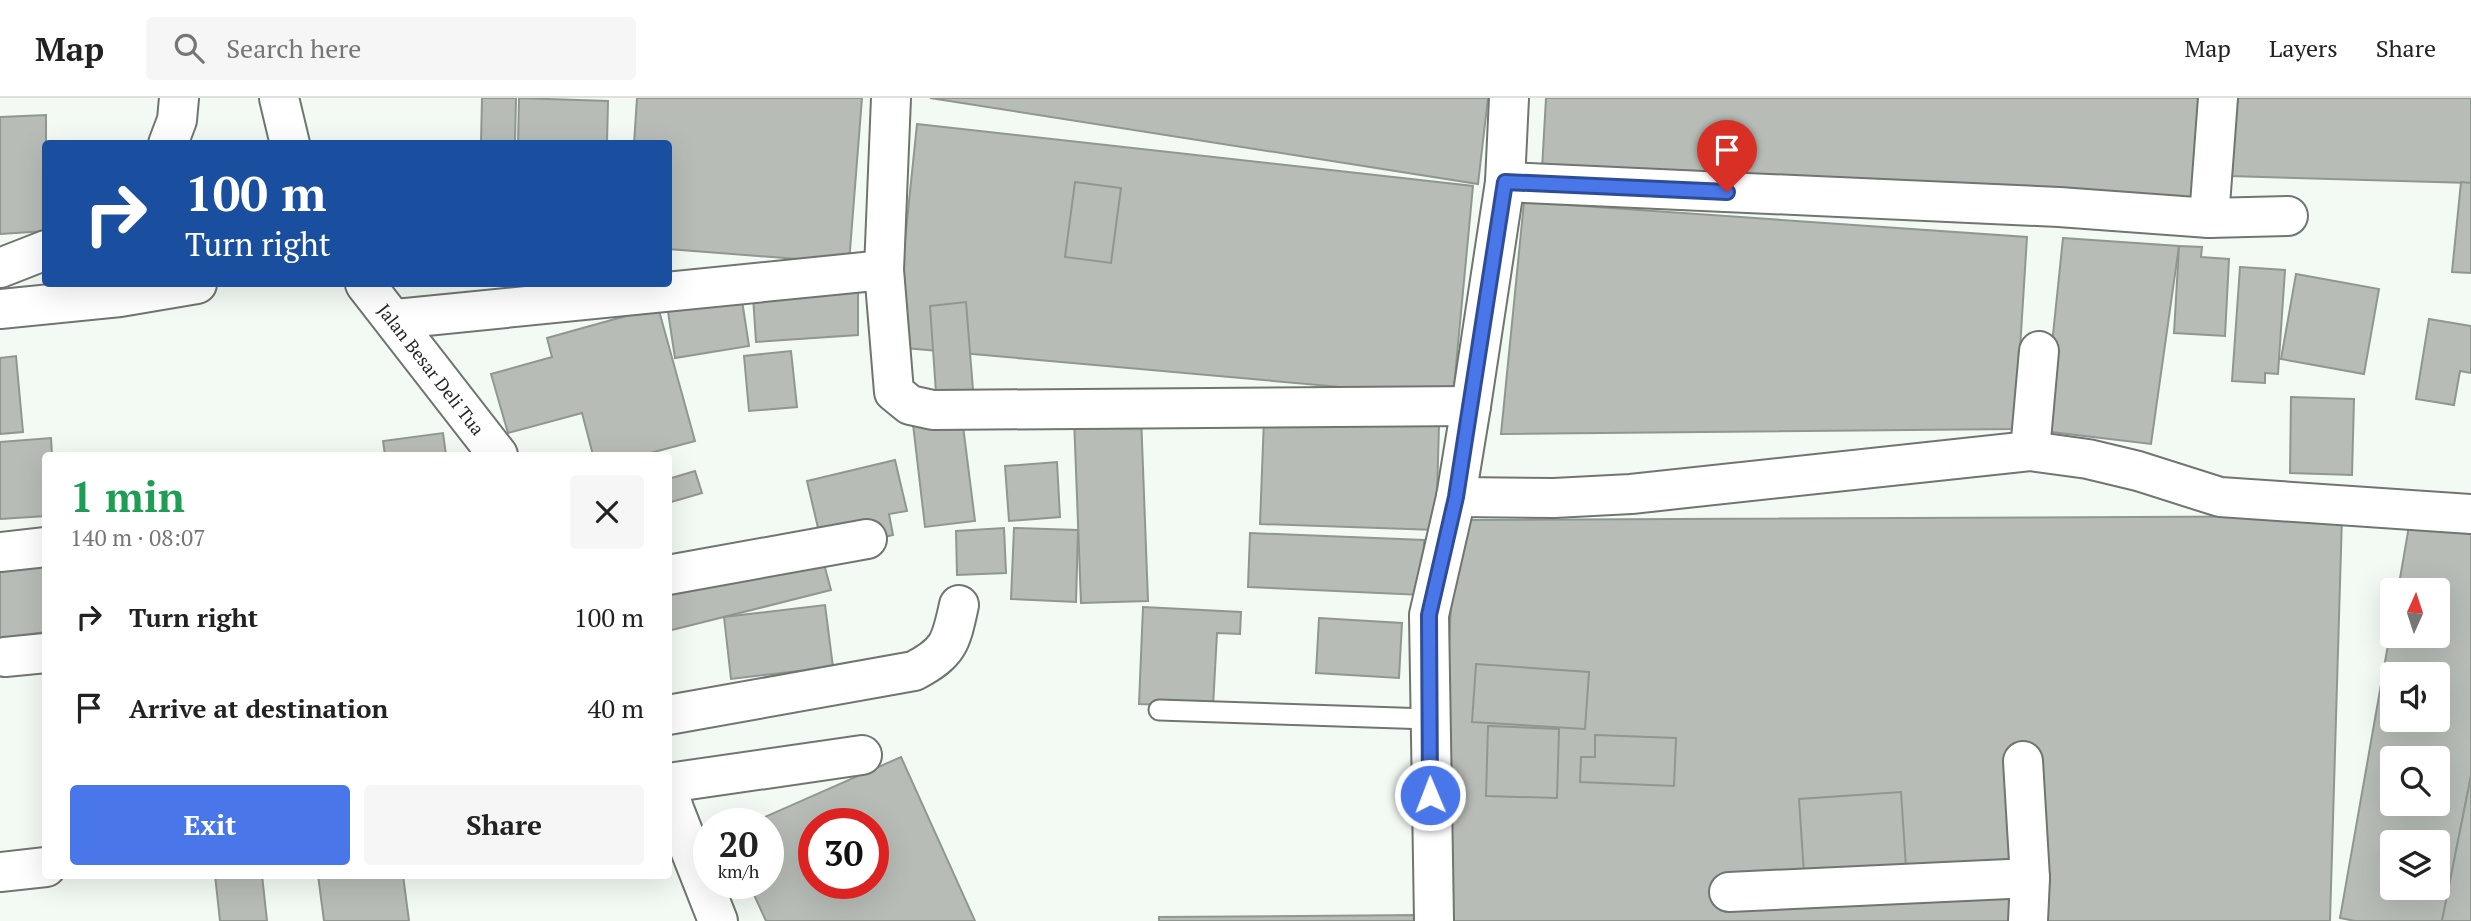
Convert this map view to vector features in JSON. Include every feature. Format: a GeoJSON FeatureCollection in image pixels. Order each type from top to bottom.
{"type":"FeatureCollection","features":[{"type":"Feature","properties":{"kind":"street"},"geometry":{"type":"LineString","coordinates":[[170,140],[177,120],[179,98]]}},
{"type":"Feature","properties":{"kind":"street"},"geometry":{"type":"LineString","coordinates":[[279,98],[289,140]]}},
{"type":"Feature","properties":{"kind":"street"},"geometry":{"type":"LineString","coordinates":[[891,98],[884,270],[894,392],[910,405],[933,410],[1471,406]]}},
{"type":"Feature","properties":{"kind":"street"},"geometry":{"type":"LineString","coordinates":[[1434,921],[1429,615],[1456,497],[1471,406],[1505,182],[1509,98]]}},
{"type":"Feature","properties":{"kind":"street"},"geometry":{"type":"LineString","coordinates":[[2209,218],[2218,98]]}},
{"type":"Feature","properties":{"kind":"street"},"geometry":{"type":"LineString","coordinates":[[1505,182],[2059,207],[2209,218],[2288,216]]}},
{"type":"Feature","properties":{"kind":"street"},"geometry":{"type":"LineString","coordinates":[[0,268],[42,252]]}},
{"type":"Feature","properties":{"kind":"street"},"geometry":{"type":"LineString","coordinates":[[396,319],[884,270]]}},
{"type":"Feature","properties":{"kind":"street"},"geometry":{"type":"LineString","coordinates":[[0,309],[120,297],[179,287]]}},
{"type":"Feature","properties":{"kind":"street","name":"Jalan Besar Deli Tua"},"geometry":{"type":"LineString","coordinates":[[368,287],[396,319],[496,452]]}},
{"type":"Feature","properties":{"kind":"street"},"geometry":{"type":"LineString","coordinates":[[2030,451],[2039,351]]}},
{"type":"Feature","properties":{"kind":"street"},"geometry":{"type":"LineString","coordinates":[[1456,497],[1554,498],[1631,494],[2030,451],[2125,468],[2220,497],[2471,514]]}},
{"type":"Feature","properties":{"kind":"street"},"geometry":{"type":"LineString","coordinates":[[672,574],[867,539]]}},
{"type":"Feature","properties":{"kind":"street"},"geometry":{"type":"LineString","coordinates":[[0,552],[42,547]]}},
{"type":"Feature","properties":{"kind":"street"},"geometry":{"type":"LineString","coordinates":[[672,714],[914,671],[938,659],[952,639],[959,605]]}},
{"type":"Feature","properties":{"kind":"street"},"geometry":{"type":"LineString","coordinates":[[5,657],[42,653]]}},
{"type":"Feature","properties":{"kind":"street"},"geometry":{"type":"LineString","coordinates":[[672,797],[862,755]]}},
{"type":"Feature","properties":{"kind":"street"},"geometry":{"type":"LineString","coordinates":[[2023,761],[2029,878],[2028,921]]}},
{"type":"Feature","properties":{"kind":"street"},"geometry":{"type":"LineString","coordinates":[[672,802],[718,921]]}},
{"type":"Feature","properties":{"kind":"street"},"geometry":{"type":"LineString","coordinates":[[0,872],[42,867]]}},
{"type":"Feature","properties":{"kind":"street"},"geometry":{"type":"LineString","coordinates":[[1730,892],[2029,878]]}},
{"type":"Feature","properties":{"kind":"lane"},"geometry":{"type":"LineString","coordinates":[[1159,710],[1429,719]]}},
{"type":"Feature","properties":{"kind":"building"},"geometry":{"type":"Polygon","coordinates":[[[482,98],[516,98],[515,140],[481,140],[482,98]]]}},
{"type":"Feature","properties":{"kind":"building"},"geometry":{"type":"Polygon","coordinates":[[[519,98],[608,101],[607,140],[518,140],[519,98]]]}},
{"type":"Feature","properties":{"kind":"building"},"geometry":{"type":"Polygon","coordinates":[[[637,98],[862,98],[849,263],[672,249],[672,140],[634,140],[637,98]]]}},
{"type":"Feature","properties":{"kind":"building"},"geometry":{"type":"Polygon","coordinates":[[[930,98],[1488,98],[1478,184],[930,98]]]}},
{"type":"Feature","properties":{"kind":"building"},"geometry":{"type":"Polygon","coordinates":[[[1546,98],[2200,98],[2193,199],[1542,169],[1546,98]]]}},
{"type":"Feature","properties":{"kind":"building"},"geometry":{"type":"Polygon","coordinates":[[[2238,98],[2471,98],[2471,183],[2229,176],[2238,98]]]}},
{"type":"Feature","properties":{"kind":"building"},"geometry":{"type":"Polygon","coordinates":[[[46,115],[46,140],[42,140],[42,231],[0,234],[0,117],[46,115]]]}},
{"type":"Feature","properties":{"kind":"building"},"geometry":{"type":"Polygon","coordinates":[[[917,124],[1473,186],[1453,397],[894,347],[917,124]]]}},
{"type":"Feature","properties":{"kind":"building"},"geometry":{"type":"Polygon","coordinates":[[[1075,182],[1121,188],[1111,263],[1065,257],[1075,182]]]}},
{"type":"Feature","properties":{"kind":"building"},"geometry":{"type":"Polygon","coordinates":[[[2461,182],[2471,183],[2471,273],[2452,272],[2461,182]]]}},
{"type":"Feature","properties":{"kind":"building"},"geometry":{"type":"Polygon","coordinates":[[[1524,202],[2027,237],[2015,429],[1501,434],[1524,202]]]}},
{"type":"Feature","properties":{"kind":"building"},"geometry":{"type":"Polygon","coordinates":[[[2063,238],[2179,246],[2151,444],[2043,431],[2063,238]]]}},
{"type":"Feature","properties":{"kind":"building"},"geometry":{"type":"Polygon","coordinates":[[[2179,246],[2202,247],[2201,257],[2229,259],[2225,336],[2174,333],[2179,246]]]}},
{"type":"Feature","properties":{"kind":"building"},"geometry":{"type":"Polygon","coordinates":[[[2240,267],[2285,270],[2278,374],[2265,373],[2265,383],[2232,381],[2240,267]]]}},
{"type":"Feature","properties":{"kind":"building"},"geometry":{"type":"Polygon","coordinates":[[[2296,274],[2379,289],[2364,374],[2281,359],[2296,274]]]}},
{"type":"Feature","properties":{"kind":"building"},"geometry":{"type":"Polygon","coordinates":[[[858,292],[858,335],[756,342],[753,296],[858,292]]]}},
{"type":"Feature","properties":{"kind":"building"},"geometry":{"type":"Polygon","coordinates":[[[741,294],[749,346],[675,358],[667,305],[741,294]]]}},
{"type":"Feature","properties":{"kind":"building"},"geometry":{"type":"Polygon","coordinates":[[[966,302],[973,390],[936,393],[930,306],[966,302]]]}},
{"type":"Feature","properties":{"kind":"building"},"geometry":{"type":"Polygon","coordinates":[[[658,307],[695,441],[654,452],[592,452],[582,413],[508,433],[491,374],[552,357],[547,338],[658,307]]]}},
{"type":"Feature","properties":{"kind":"building"},"geometry":{"type":"Polygon","coordinates":[[[2429,319],[2471,326],[2471,373],[2460,371],[2454,405],[2416,399],[2429,319]]]}},
{"type":"Feature","properties":{"kind":"building"},"geometry":{"type":"Polygon","coordinates":[[[791,351],[797,407],[749,411],[744,356],[791,351]]]}},
{"type":"Feature","properties":{"kind":"building"},"geometry":{"type":"Polygon","coordinates":[[[16,356],[23,432],[0,434],[0,358],[16,356]]]}},
{"type":"Feature","properties":{"kind":"building"},"geometry":{"type":"Polygon","coordinates":[[[2291,397],[2354,399],[2352,475],[2290,473],[2291,397]]]}},
{"type":"Feature","properties":{"kind":"building"},"geometry":{"type":"Polygon","coordinates":[[[1141,415],[1148,601],[1081,603],[1074,418],[1141,415]]]}},
{"type":"Feature","properties":{"kind":"building"},"geometry":{"type":"Polygon","coordinates":[[[962,418],[975,521],[925,527],[913,424],[962,418]]]}},
{"type":"Feature","properties":{"kind":"building"},"geometry":{"type":"Polygon","coordinates":[[[1264,418],[1439,425],[1436,530],[1260,524],[1264,418]]]}},
{"type":"Feature","properties":{"kind":"building"},"geometry":{"type":"Polygon","coordinates":[[[443,433],[446,452],[385,452],[383,441],[443,433]]]}},
{"type":"Feature","properties":{"kind":"building"},"geometry":{"type":"Polygon","coordinates":[[[51,438],[52,452],[42,452],[42,516],[0,519],[0,442],[51,438]]]}},
{"type":"Feature","properties":{"kind":"building"},"geometry":{"type":"Polygon","coordinates":[[[895,460],[907,511],[889,514],[893,535],[872,540],[819,532],[807,481],[895,460]]]}},
{"type":"Feature","properties":{"kind":"building"},"geometry":{"type":"Polygon","coordinates":[[[1057,462],[1060,517],[1009,521],[1005,466],[1057,462]]]}},
{"type":"Feature","properties":{"kind":"building"},"geometry":{"type":"Polygon","coordinates":[[[695,471],[702,493],[672,502],[672,478],[695,471]]]}},
{"type":"Feature","properties":{"kind":"building"},"geometry":{"type":"Polygon","coordinates":[[[2342,516],[2330,921],[1436,921],[1455,520],[2342,516]]]}},
{"type":"Feature","properties":{"kind":"building"},"geometry":{"type":"Polygon","coordinates":[[[2410,520],[2471,528],[2471,776],[2450,881],[2450,830],[2380,830],[2380,900],[2446,900],[2442,921],[2355,921],[2340,918],[2380,690],[2380,732],[2450,732],[2450,662],[2385,662],[2387,648],[2450,648],[2450,578],[2400,578],[2410,520]]]}},
{"type":"Feature","properties":{"kind":"building"},"geometry":{"type":"Polygon","coordinates":[[[1004,528],[1006,573],[957,575],[956,531],[1004,528]]]}},
{"type":"Feature","properties":{"kind":"building"},"geometry":{"type":"Polygon","coordinates":[[[1014,528],[1078,530],[1076,602],[1011,599],[1014,528]]]}},
{"type":"Feature","properties":{"kind":"building"},"geometry":{"type":"Polygon","coordinates":[[[1250,533],[1424,540],[1422,595],[1248,587],[1250,533]]]}},
{"type":"Feature","properties":{"kind":"building"},"geometry":{"type":"Polygon","coordinates":[[[820,549],[831,590],[672,630],[672,587],[820,549]]]}},
{"type":"Feature","properties":{"kind":"building"},"geometry":{"type":"Polygon","coordinates":[[[42,558],[42,633],[0,638],[0,563],[42,558]]]}},
{"type":"Feature","properties":{"kind":"building"},"geometry":{"type":"Polygon","coordinates":[[[825,605],[833,667],[731,679],[724,617],[825,605]]]}},
{"type":"Feature","properties":{"kind":"building"},"geometry":{"type":"Polygon","coordinates":[[[1143,607],[1241,612],[1240,634],[1217,633],[1213,707],[1139,704],[1143,607]]]}},
{"type":"Feature","properties":{"kind":"building"},"geometry":{"type":"Polygon","coordinates":[[[1319,618],[1402,623],[1399,678],[1316,673],[1319,618]]]}},
{"type":"Feature","properties":{"kind":"building"},"geometry":{"type":"Polygon","coordinates":[[[1476,664],[1589,672],[1585,729],[1472,722],[1476,664]]]}},
{"type":"Feature","properties":{"kind":"building"},"geometry":{"type":"Polygon","coordinates":[[[1488,726],[1559,729],[1557,798],[1486,796],[1488,726]]]}},
{"type":"Feature","properties":{"kind":"building"},"geometry":{"type":"Polygon","coordinates":[[[1595,735],[1676,738],[1674,786],[1580,782],[1581,757],[1595,757],[1595,735]]]}},
{"type":"Feature","properties":{"kind":"building"},"geometry":{"type":"Polygon","coordinates":[[[901,757],[975,921],[766,921],[756,899],[784,899],[784,809],[901,757]]]}},
{"type":"Feature","properties":{"kind":"building"},"geometry":{"type":"Polygon","coordinates":[[[2471,776],[2471,921],[2442,921],[2446,900],[2450,900],[2450,881],[2471,776]]]}},
{"type":"Feature","properties":{"kind":"building"},"geometry":{"type":"Polygon","coordinates":[[[1901,792],[1906,868],[1804,874],[1799,799],[1901,792]]]}},
{"type":"Feature","properties":{"kind":"building"},"geometry":{"type":"Polygon","coordinates":[[[215,879],[262,879],[267,921],[220,921],[215,879]]]}},
{"type":"Feature","properties":{"kind":"building"},"geometry":{"type":"Polygon","coordinates":[[[319,879],[404,879],[409,921],[324,921],[319,879]]]}},
{"type":"Feature","properties":{"kind":"building"},"geometry":{"type":"Polygon","coordinates":[[[1418,915],[1418,921],[1159,921],[1159,917],[1418,915]]]}},
{"type":"Feature","properties":{"kind":"route"},"geometry":{"type":"LineString","coordinates":[[1430,795],[1429,615],[1456,497],[1505,182],[1727,192]]}}]}
